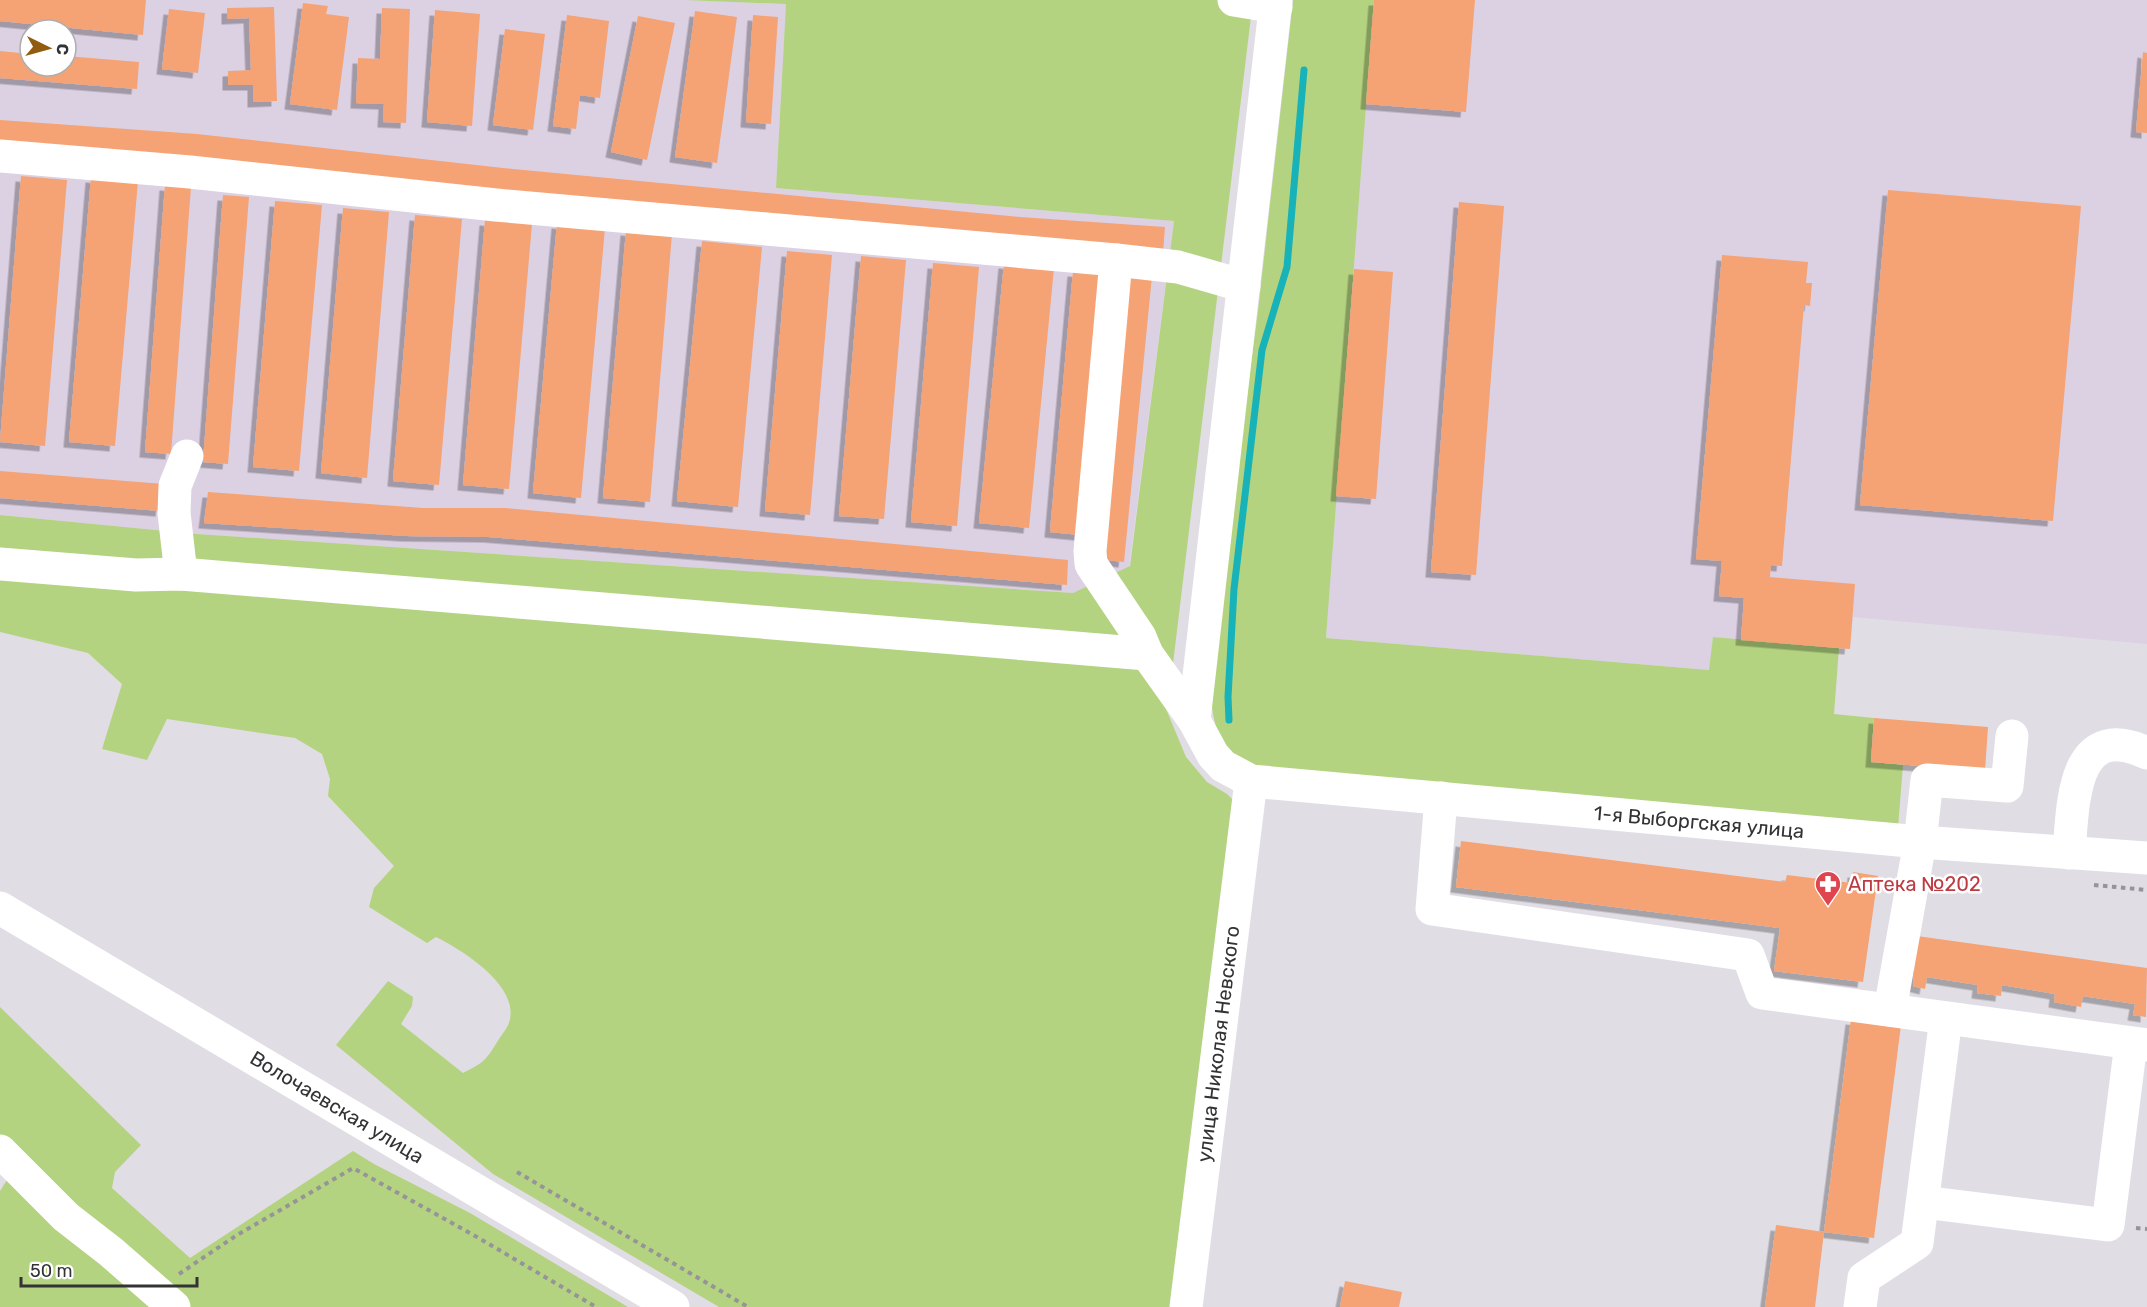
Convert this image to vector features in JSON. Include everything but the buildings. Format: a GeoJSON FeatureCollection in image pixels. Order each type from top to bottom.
{"type":"FeatureCollection","features":[{"type":"Feature","properties":{"kind":"street"},"geometry":{"type":"LineString","coordinates":[[1194,720],[1276,3],[1234,0]]}},
{"type":"Feature","properties":{"kind":"street"},"geometry":{"type":"LineString","coordinates":[[0,156],[190,172],[496,206],[1116,260],[1178,267],[1244,286]]}},
{"type":"Feature","properties":{"kind":"street"},"geometry":{"type":"LineString","coordinates":[[1116,260],[1090,551],[1091,564],[1140,637],[1148,654],[1194,720],[1205,743],[1223,766],[1251,781]]}},
{"type":"Feature","properties":{"kind":"street"},"geometry":{"type":"LineString","coordinates":[[181,574],[174,513],[175,486],[187,456]]}},
{"type":"Feature","properties":{"kind":"street"},"geometry":{"type":"LineString","coordinates":[[0,564],[136,575],[181,574],[1148,654]]}},
{"type":"Feature","properties":{"kind":"street"},"geometry":{"type":"LineString","coordinates":[[1890,1010],[1901,936],[1920,842],[1927,780],[2007,786],[2012,736]]}},
{"type":"Feature","properties":{"kind":"street"},"geometry":{"type":"LineString","coordinates":[[2069,853],[2075,786],[2082,767],[2093,753],[2107,746],[2121,745],[2147,753]]}},
{"type":"Feature","properties":{"kind":"street","name":"1-я Выборгская улица"},"geometry":{"type":"LineString","coordinates":[[1251,781],[1920,842],[2147,858]]}},
{"type":"Feature","properties":{"kind":"street","name":"улица Николая Невского"},"geometry":{"type":"LineString","coordinates":[[1186,1307],[1251,781]]}},
{"type":"Feature","properties":{"kind":"street"},"geometry":{"type":"LineString","coordinates":[[1441,798],[1432,909],[1748,955],[1762,993],[2139,1044],[2108,1225],[1923,1202]]}},
{"type":"Feature","properties":{"kind":"street","name":"Волочаевская улица"},"geometry":{"type":"LineString","coordinates":[[0,908],[673,1307]]}},
{"type":"Feature","properties":{"kind":"street"},"geometry":{"type":"LineString","coordinates":[[1860,1307],[1864,1278],[1917,1243],[1946,1018]]}},
{"type":"Feature","properties":{"kind":"street"},"geometry":{"type":"LineString","coordinates":[[0,1151],[66,1217],[174,1307]]}},
{"type":"Feature","properties":{"kind":"path"},"geometry":{"type":"LineString","coordinates":[[146,1282],[186,1272],[237,1235],[353,1168],[596,1307]]}},
{"type":"Feature","properties":{"kind":"path"},"geometry":{"type":"LineString","coordinates":[[517,1172],[748,1307]]}},
{"type":"Feature","properties":{"kind":"shaded area"},"geometry":{"type":"Polygon","coordinates":[[[0,0],[684,0],[786,4],[776,188],[1174,221],[1129,567],[1073,593],[197,534],[0,515],[0,0]]]}},
{"type":"Feature","properties":{"kind":"shaded area"},"geometry":{"type":"Polygon","coordinates":[[[1374,0],[2147,0],[2147,644],[1853,617],[1850,649],[1713,637],[1710,670],[1326,638],[1374,0]]]}},
{"type":"Feature","properties":{"kind":"green space"},"geometry":{"type":"Polygon","coordinates":[[[684,0],[1253,0],[1172,672],[0,554],[0,515],[197,534],[1073,593],[1130,566],[1174,221],[776,188],[786,4],[684,0]]]}},
{"type":"Feature","properties":{"kind":"green space"},"geometry":{"type":"Polygon","coordinates":[[[1293,0],[1374,0],[1326,638],[1709,670],[1713,637],[1839,648],[1834,714],[1874,718],[1871,762],[1903,765],[1898,828],[1290,771],[1248,764],[1236,758],[1227,749],[1213,715],[1210,677],[1258,311],[1293,0]]]}},
{"type":"Feature","properties":{"kind":"green space"},"geometry":{"type":"Polygon","coordinates":[[[0,574],[1139,662],[1154,680],[1186,757],[1207,782],[1227,794],[1235,802],[1178,1307],[719,1307],[493,1174],[336,1045],[388,981],[413,997],[412,1006],[401,1024],[463,1073],[481,1063],[491,1052],[508,1024],[510,1006],[497,981],[473,959],[436,937],[427,943],[369,907],[374,888],[394,866],[328,796],[330,779],[322,754],[295,738],[167,719],[147,760],[102,749],[122,684],[88,653],[0,632],[0,574]]]}},
{"type":"Feature","properties":{"kind":"green space"},"geometry":{"type":"Polygon","coordinates":[[[0,1007],[141,1145],[115,1172],[112,1188],[190,1258],[353,1151],[470,1213],[628,1307],[0,1307],[0,1191],[10,1175],[0,1167],[0,1007]]]}},
{"type":"Feature","properties":{"kind":"waterway"},"geometry":{"type":"LineString","coordinates":[[1229,720],[1228,697],[1234,589],[1262,350],[1287,267],[1304,70]]}},
{"type":"Feature","properties":{"kind":"place","name":"Аптека №202"},"geometry":{"type":"Point","coordinates":[1828,907]}}]}
